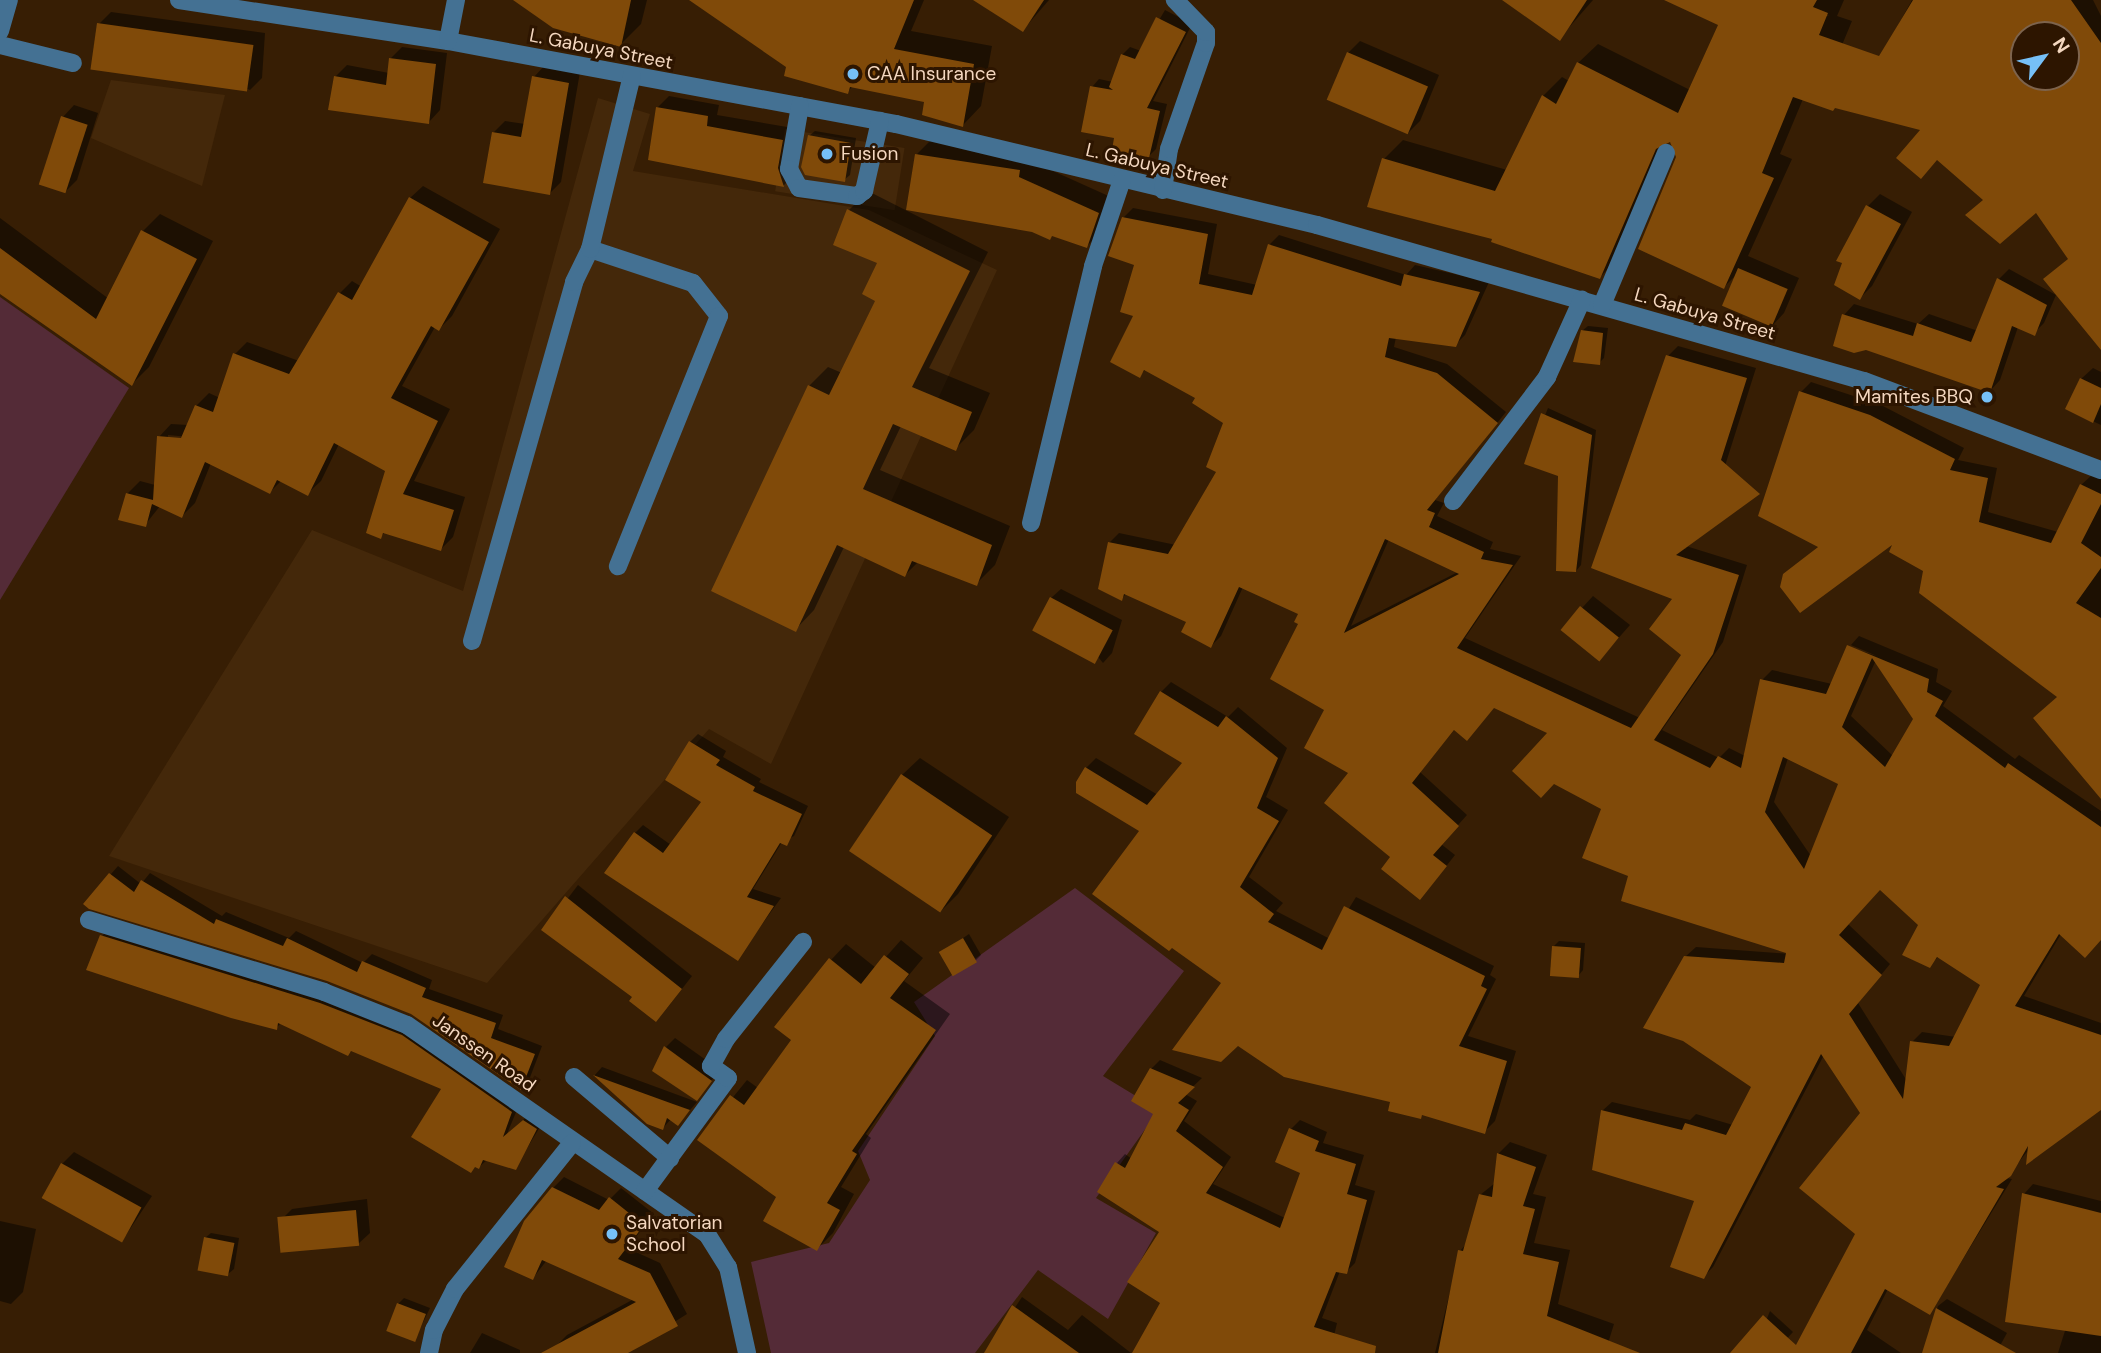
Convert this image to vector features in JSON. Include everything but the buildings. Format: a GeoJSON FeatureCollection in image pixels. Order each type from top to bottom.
{"type":"FeatureCollection","features":[{"type":"Feature","properties":{"kind":"street"},"geometry":{"type":"LineString","coordinates":[[0,31],[9,0]]}},
{"type":"Feature","properties":{"kind":"street","name":"L. Gabuya Street"},"geometry":{"type":"LineString","coordinates":[[179,0],[237,4],[880,121],[1330,228],[1864,381],[2101,470]]}},
{"type":"Feature","properties":{"kind":"street"},"geometry":{"type":"LineString","coordinates":[[448,41],[456,0]]}},
{"type":"Feature","properties":{"kind":"street"},"geometry":{"type":"LineString","coordinates":[[1163,190],[1169,149],[1206,43],[1206,32],[1175,0]]}},
{"type":"Feature","properties":{"kind":"street"},"geometry":{"type":"LineString","coordinates":[[0,45],[74,63]]}},
{"type":"Feature","properties":{"kind":"street"},"geometry":{"type":"LineString","coordinates":[[472,642],[575,282],[590,249],[632,76]]}},
{"type":"Feature","properties":{"kind":"street"},"geometry":{"type":"LineString","coordinates":[[800,106],[789,169],[800,188],[857,196],[864,191],[880,121]]}},
{"type":"Feature","properties":{"kind":"street"},"geometry":{"type":"LineString","coordinates":[[1602,305],[1666,153]]}},
{"type":"Feature","properties":{"kind":"street"},"geometry":{"type":"LineString","coordinates":[[1031,523],[1093,266],[1122,180]]}},
{"type":"Feature","properties":{"kind":"street"},"geometry":{"type":"LineString","coordinates":[[590,249],[693,283],[719,316],[618,566]]}},
{"type":"Feature","properties":{"kind":"street"},"geometry":{"type":"LineString","coordinates":[[1453,501],[1547,377],[1582,300]]}},
{"type":"Feature","properties":{"kind":"street","name":"Janssen Road"},"geometry":{"type":"LineString","coordinates":[[89,920],[324,992],[407,1025],[572,1143],[707,1234],[721,1250],[747,1353]]}},
{"type":"Feature","properties":{"kind":"street"},"geometry":{"type":"LineString","coordinates":[[645,1191],[729,1078],[711,1066],[726,1039],[803,942]]}},
{"type":"Feature","properties":{"kind":"street"},"geometry":{"type":"LineString","coordinates":[[574,1077],[670,1158]]}},
{"type":"Feature","properties":{"kind":"street"},"geometry":{"type":"LineString","coordinates":[[429,1353],[434,1330],[455,1289],[572,1143]]}},
{"type":"Feature","properties":{"kind":"shaded area"},"geometry":{"type":"Polygon","coordinates":[[[111,80],[225,95],[202,186],[91,138],[111,80]]]}},
{"type":"Feature","properties":{"kind":"shaded area"},"geometry":{"type":"Polygon","coordinates":[[[598,98],[650,114],[633,171],[869,210],[997,270],[771,764],[709,729],[487,983],[109,856],[312,530],[463,591],[598,98]]]}},
{"type":"Feature","properties":{"kind":"shaded area"},"geometry":{"type":"Polygon","coordinates":[[[785,129],[905,148],[895,210],[775,191],[785,129]]]}},
{"type":"Feature","properties":{"kind":"shaded area"},"geometry":{"type":"Polygon","coordinates":[[[0,297],[129,388],[0,600],[0,297]]]}},
{"type":"Feature","properties":{"kind":"shaded area"},"geometry":{"type":"Polygon","coordinates":[[[1075,888],[1184,971],[1103,1076],[1159,1110],[1096,1198],[1156,1233],[1108,1319],[1038,1270],[975,1353],[771,1353],[751,1262],[829,1243],[870,1180],[858,1151],[935,1036],[914,1002],[1075,888]]]}},
{"type":"Feature","properties":{"kind":"place","name":"CAA Insurance"},"geometry":{"type":"Point","coordinates":[853,74]}},
{"type":"Feature","properties":{"kind":"place","name":"Fusion"},"geometry":{"type":"Point","coordinates":[827,154]}},
{"type":"Feature","properties":{"kind":"place","name":"Mamites BBQ"},"geometry":{"type":"Point","coordinates":[1987,397]}},
{"type":"Feature","properties":{"kind":"place","name":"Salvatorian School"},"geometry":{"type":"Point","coordinates":[612,1234]}}]}
